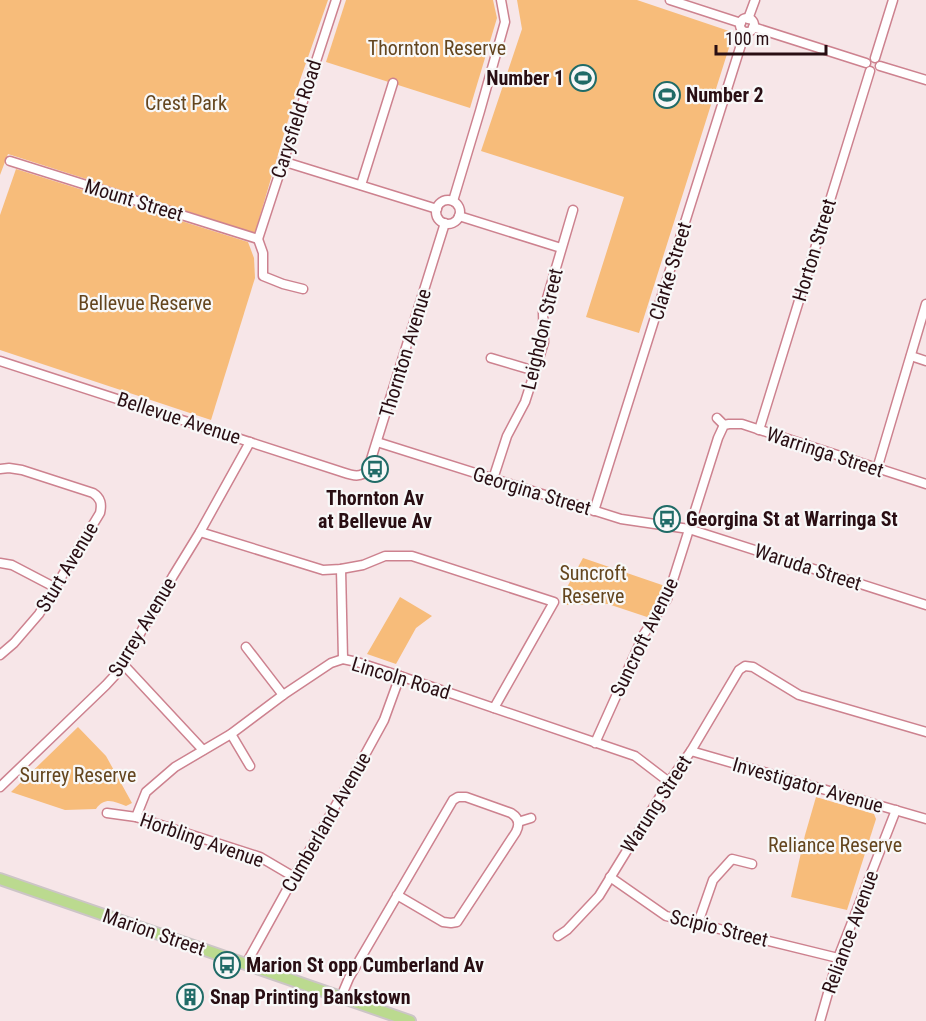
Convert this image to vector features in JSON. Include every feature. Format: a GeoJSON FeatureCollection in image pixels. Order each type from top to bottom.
{"type":"FeatureCollection","features":[{"type":"Feature","properties":{"kind":"main road","name":"Marion Street"},"geometry":{"type":"LineString","coordinates":[[0,879],[410,1021]]}},
{"type":"Feature","properties":{"kind":"street","name":"Carysfield Road"},"geometry":{"type":"LineString","coordinates":[[258,239],[336,0]]}},
{"type":"Feature","properties":{"kind":"street"},"geometry":{"type":"LineString","coordinates":[[453,201],[505,22],[501,0]]}},
{"type":"Feature","properties":{"kind":"street"},"geometry":{"type":"LineString","coordinates":[[670,0],[876,71],[893,0]]}},
{"type":"Feature","properties":{"kind":"street","name":"Clarke Street"},"geometry":{"type":"LineString","coordinates":[[594,511],[755,0]]}},
{"type":"Feature","properties":{"kind":"street"},"geometry":{"type":"LineString","coordinates":[[877,62],[926,80]]}},
{"type":"Feature","properties":{"kind":"street","name":"Horton Street"},"geometry":{"type":"LineString","coordinates":[[759,430],[868,67]]}},
{"type":"Feature","properties":{"kind":"street"},"geometry":{"type":"LineString","coordinates":[[361,185],[393,83]]}},
{"type":"Feature","properties":{"kind":"street","name":"Mount Street"},"geometry":{"type":"LineString","coordinates":[[10,161],[258,239]]}},
{"type":"Feature","properties":{"kind":"street"},"geometry":{"type":"LineString","coordinates":[[282,161],[436,209]]}},
{"type":"Feature","properties":{"kind":"street"},"geometry":{"type":"LineString","coordinates":[[453,201],[459,209],[459,216],[455,221],[441,222],[436,209],[441,202],[453,201]]}},
{"type":"Feature","properties":{"kind":"street","name":"Leighdon Street"},"geometry":{"type":"LineString","coordinates":[[493,479],[507,436],[525,402],[544,342],[543,312],[573,210]]}},
{"type":"Feature","properties":{"kind":"street"},"geometry":{"type":"LineString","coordinates":[[459,216],[561,248]]}},
{"type":"Feature","properties":{"kind":"street","name":"Thornton Avenue"},"geometry":{"type":"LineString","coordinates":[[357,476],[367,472],[445,223]]}},
{"type":"Feature","properties":{"kind":"street"},"geometry":{"type":"LineString","coordinates":[[258,239],[262,252],[263,276],[303,289]]}},
{"type":"Feature","properties":{"kind":"street"},"geometry":{"type":"LineString","coordinates":[[877,469],[926,304]]}},
{"type":"Feature","properties":{"kind":"street"},"geometry":{"type":"LineString","coordinates":[[911,356],[926,361]]}},
{"type":"Feature","properties":{"kind":"street"},"geometry":{"type":"LineString","coordinates":[[491,358],[535,371]]}},
{"type":"Feature","properties":{"kind":"street","name":"Bellevue Avenue"},"geometry":{"type":"LineString","coordinates":[[0,361],[357,476]]}},
{"type":"Feature","properties":{"kind":"street"},"geometry":{"type":"LineString","coordinates":[[689,529],[724,425],[717,418]]}},
{"type":"Feature","properties":{"kind":"street","name":"Warringa Street"},"geometry":{"type":"LineString","coordinates":[[724,425],[735,423],[759,430],[926,484]]}},
{"type":"Feature","properties":{"kind":"street","name":"Surrey Avenue"},"geometry":{"type":"LineString","coordinates":[[0,787],[106,685],[122,663],[200,532],[250,441]]}},
{"type":"Feature","properties":{"kind":"street","name":"Georgina Street"},"geometry":{"type":"LineString","coordinates":[[377,442],[621,519],[689,529]]}},
{"type":"Feature","properties":{"kind":"street","name":"Sturt Avenue"},"geometry":{"type":"LineString","coordinates":[[0,469],[21,470],[93,493],[101,506],[100,513],[39,614],[14,643],[0,655]]}},
{"type":"Feature","properties":{"kind":"street","name":"Waruda Street"},"geometry":{"type":"LineString","coordinates":[[689,529],[926,605]]}},
{"type":"Feature","properties":{"kind":"street","name":"Suncroft Avenue"},"geometry":{"type":"LineString","coordinates":[[595,743],[644,634],[667,599],[689,529]]}},
{"type":"Feature","properties":{"kind":"street"},"geometry":{"type":"LineString","coordinates":[[200,532],[323,570],[363,565],[385,556],[412,556],[554,602],[494,708]]}},
{"type":"Feature","properties":{"kind":"street"},"geometry":{"type":"LineString","coordinates":[[0,563],[12,565],[56,588]]}},
{"type":"Feature","properties":{"kind":"street"},"geometry":{"type":"LineString","coordinates":[[341,569],[343,659]]}},
{"type":"Feature","properties":{"kind":"street"},"geometry":{"type":"LineString","coordinates":[[246,647],[283,695]]}},
{"type":"Feature","properties":{"kind":"street","name":"Lincoln Road"},"geometry":{"type":"LineString","coordinates":[[136,817],[146,792],[175,767],[231,734],[331,663],[343,659],[400,676],[635,756],[669,782]]}},
{"type":"Feature","properties":{"kind":"street","name":"Warung Street"},"geometry":{"type":"LineString","coordinates":[[558,936],[567,930],[598,896],[691,751],[744,662],[799,695],[926,732]]}},
{"type":"Feature","properties":{"kind":"street"},"geometry":{"type":"LineString","coordinates":[[122,663],[203,750]]}},
{"type":"Feature","properties":{"kind":"street","name":"Cumberland Avenue"},"geometry":{"type":"LineString","coordinates":[[246,964],[384,720],[400,676]]}},
{"type":"Feature","properties":{"kind":"street"},"geometry":{"type":"LineString","coordinates":[[231,734],[250,766]]}},
{"type":"Feature","properties":{"kind":"street","name":"Investigator Avenue"},"geometry":{"type":"LineString","coordinates":[[691,751],[926,819]]}},
{"type":"Feature","properties":{"kind":"street"},"geometry":{"type":"LineString","coordinates":[[341,997],[349,978],[397,895],[451,803],[454,794],[511,813],[517,818],[516,832],[456,927],[443,922],[397,895]]}},
{"type":"Feature","properties":{"kind":"street","name":"Reliance Avenue"},"geometry":{"type":"LineString","coordinates":[[820,1021],[838,958],[896,810]]}},
{"type":"Feature","properties":{"kind":"street","name":"Horbling Avenue"},"geometry":{"type":"LineString","coordinates":[[107,813],[136,817],[260,857],[294,876]]}},
{"type":"Feature","properties":{"kind":"street"},"geometry":{"type":"LineString","coordinates":[[518,822],[531,818]]}},
{"type":"Feature","properties":{"kind":"street"},"geometry":{"type":"LineString","coordinates":[[698,924],[713,880],[732,859],[752,864]]}},
{"type":"Feature","properties":{"kind":"street","name":"Scipio Street"},"geometry":{"type":"LineString","coordinates":[[610,877],[666,916],[838,958]]}},
{"type":"Feature","properties":{"kind":"green space","name":"Crest Park"},"geometry":{"type":"Polygon","coordinates":[[[0,0],[328,0],[299,83],[255,233],[8,154],[0,175],[0,0]]]}},
{"type":"Feature","properties":{"kind":"green space","name":"Thornton Reserve"},"geometry":{"type":"Polygon","coordinates":[[[346,0],[493,0],[497,18],[470,108],[326,62],[346,0]]]}},
{"type":"Feature","properties":{"kind":"green space"},"geometry":{"type":"Polygon","coordinates":[[[517,0],[637,0],[732,32],[733,35],[639,333],[586,317],[624,197],[481,151],[522,29],[517,0]]]}},
{"type":"Feature","properties":{"kind":"green space","name":"Bellevue Reserve"},"geometry":{"type":"Polygon","coordinates":[[[16,169],[248,242],[254,258],[255,278],[211,420],[0,350],[0,215],[16,169]]]}},
{"type":"Feature","properties":{"kind":"green space","name":"Suncroft Reserve"},"geometry":{"type":"Polygon","coordinates":[[[583,558],[665,586],[650,618],[608,604],[566,605],[566,589],[583,558]]]}},
{"type":"Feature","properties":{"kind":"green space"},"geometry":{"type":"Polygon","coordinates":[[[400,597],[432,616],[416,628],[396,664],[367,654],[400,597]]]}},
{"type":"Feature","properties":{"kind":"green space","name":"Surrey Reserve"},"geometry":{"type":"Polygon","coordinates":[[[78,727],[106,756],[132,803],[126,806],[107,801],[96,809],[65,810],[11,792],[78,727]]]}},
{"type":"Feature","properties":{"kind":"green space","name":"Reliance Reserve"},"geometry":{"type":"Polygon","coordinates":[[[816,797],[874,814],[876,819],[847,910],[791,897],[816,797]]]}},
{"type":"Feature","properties":{"kind":"place","name":"Number 1"},"geometry":{"type":"Point","coordinates":[583,78]}},
{"type":"Feature","properties":{"kind":"place","name":"Number 2"},"geometry":{"type":"Point","coordinates":[667,95]}},
{"type":"Feature","properties":{"kind":"place","name":"Thornton Av at Bellevue Av"},"geometry":{"type":"Point","coordinates":[375,469]}},
{"type":"Feature","properties":{"kind":"place","name":"Georgina St at Warringa St"},"geometry":{"type":"Point","coordinates":[667,519]}},
{"type":"Feature","properties":{"kind":"place","name":"Marion St opp Cumberland Av"},"geometry":{"type":"Point","coordinates":[227,965]}},
{"type":"Feature","properties":{"kind":"place","name":"Snap Printing Bankstown"},"geometry":{"type":"Point","coordinates":[190,997]}}]}
